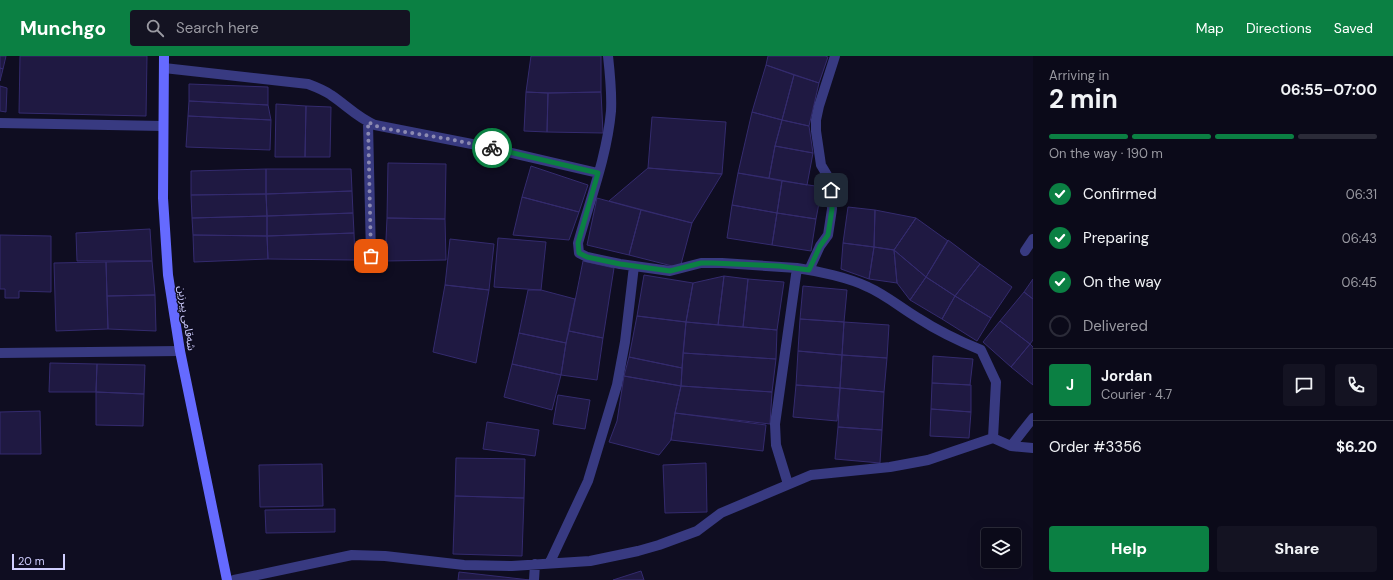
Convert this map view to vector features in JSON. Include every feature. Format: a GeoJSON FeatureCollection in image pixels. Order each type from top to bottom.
{"type":"FeatureCollection","features":[{"type":"Feature","properties":{"kind":"street","name":"شەقامی پیرزین"},"geometry":{"type":"LineString","coordinates":[[164,56],[163,198],[168,275],[180,351],[227,580]]}},
{"type":"Feature","properties":{"kind":"street"},"geometry":{"type":"LineString","coordinates":[[608,56],[611,82],[610,112],[604,151],[578,243],[579,253],[587,257],[670,271],[701,263],[729,263],[797,268],[867,286],[888,297],[917,318],[943,334],[981,350],[996,382],[993,438]]}},
{"type":"Feature","properties":{"kind":"street"},"geometry":{"type":"LineString","coordinates":[[809,270],[820,246],[828,235],[832,209],[831,190],[827,176],[821,165],[816,120],[835,56]]}},
{"type":"Feature","properties":{"kind":"street"},"geometry":{"type":"LineString","coordinates":[[164,68],[308,84],[320,88],[331,95],[359,118],[381,128],[449,139],[598,173]]}},
{"type":"Feature","properties":{"kind":"street"},"geometry":{"type":"LineString","coordinates":[[368,122],[371,256]]}},
{"type":"Feature","properties":{"kind":"street"},"geometry":{"type":"LineString","coordinates":[[0,123],[163,126]]}},
{"type":"Feature","properties":{"kind":"street"},"geometry":{"type":"LineString","coordinates":[[1025,251],[1033,239]]}},
{"type":"Feature","properties":{"kind":"street"},"geometry":{"type":"LineString","coordinates":[[550,562],[588,480],[617,386],[625,342],[634,266]]}},
{"type":"Feature","properties":{"kind":"street"},"geometry":{"type":"LineString","coordinates":[[788,484],[776,445],[775,424],[797,268]]}},
{"type":"Feature","properties":{"kind":"street"},"geometry":{"type":"LineString","coordinates":[[0,352],[180,351]]}},
{"type":"Feature","properties":{"kind":"street"},"geometry":{"type":"LineString","coordinates":[[1011,446],[1033,418]]}},
{"type":"Feature","properties":{"kind":"street"},"geometry":{"type":"LineString","coordinates":[[234,580],[352,555],[385,556],[464,565],[512,566],[550,562],[590,561],[638,552],[697,531],[721,513],[811,475],[890,467],[928,460],[993,438],[1011,446],[1033,448]]}},
{"type":"Feature","properties":{"kind":"street"},"geometry":{"type":"LineString","coordinates":[[534,580],[535,564]]}},
{"type":"Feature","properties":{"kind":"building"},"geometry":{"type":"Polygon","coordinates":[[[0,56],[6,56],[3,69],[0,68],[0,56]]]}},
{"type":"Feature","properties":{"kind":"building"},"geometry":{"type":"Polygon","coordinates":[[[20,56],[147,56],[146,116],[19,113],[20,56]]]}},
{"type":"Feature","properties":{"kind":"building"},"geometry":{"type":"Polygon","coordinates":[[[531,56],[601,56],[601,92],[526,92],[531,56]]]}},
{"type":"Feature","properties":{"kind":"building"},"geometry":{"type":"Polygon","coordinates":[[[768,56],[828,57],[819,83],[766,65],[768,56]]]}},
{"type":"Feature","properties":{"kind":"building"},"geometry":{"type":"Polygon","coordinates":[[[766,65],[794,75],[782,120],[752,112],[766,65]]]}},
{"type":"Feature","properties":{"kind":"building"},"geometry":{"type":"Polygon","coordinates":[[[0,68],[3,69],[0,81],[0,68]]]}},
{"type":"Feature","properties":{"kind":"building"},"geometry":{"type":"Polygon","coordinates":[[[794,75],[819,83],[809,126],[782,120],[794,75]]]}},
{"type":"Feature","properties":{"kind":"building"},"geometry":{"type":"Polygon","coordinates":[[[189,84],[268,87],[268,105],[189,101],[189,84]]]}},
{"type":"Feature","properties":{"kind":"building"},"geometry":{"type":"Polygon","coordinates":[[[0,86],[7,88],[6,112],[0,111],[0,86]]]}},
{"type":"Feature","properties":{"kind":"building"},"geometry":{"type":"Polygon","coordinates":[[[526,92],[548,93],[547,132],[524,131],[526,92]]]}},
{"type":"Feature","properties":{"kind":"building"},"geometry":{"type":"Polygon","coordinates":[[[601,92],[603,133],[547,132],[548,93],[601,92]]]}},
{"type":"Feature","properties":{"kind":"building"},"geometry":{"type":"Polygon","coordinates":[[[189,101],[268,105],[271,120],[188,116],[189,101]]]}},
{"type":"Feature","properties":{"kind":"building"},"geometry":{"type":"Polygon","coordinates":[[[276,104],[306,106],[305,157],[275,157],[276,104]]]}},
{"type":"Feature","properties":{"kind":"building"},"geometry":{"type":"Polygon","coordinates":[[[306,106],[331,107],[330,157],[305,157],[306,106]]]}},
{"type":"Feature","properties":{"kind":"building"},"geometry":{"type":"Polygon","coordinates":[[[752,112],[782,120],[769,178],[738,173],[752,112]]]}},
{"type":"Feature","properties":{"kind":"building"},"geometry":{"type":"Polygon","coordinates":[[[188,116],[271,120],[270,150],[186,147],[188,116]]]}},
{"type":"Feature","properties":{"kind":"building"},"geometry":{"type":"Polygon","coordinates":[[[652,117],[726,122],[722,174],[648,168],[652,117]]]}},
{"type":"Feature","properties":{"kind":"building"},"geometry":{"type":"Polygon","coordinates":[[[782,120],[809,126],[813,153],[775,146],[782,120]]]}},
{"type":"Feature","properties":{"kind":"building"},"geometry":{"type":"Polygon","coordinates":[[[775,146],[813,153],[807,185],[769,178],[775,146]]]}},
{"type":"Feature","properties":{"kind":"building"},"geometry":{"type":"Polygon","coordinates":[[[388,163],[446,164],[445,219],[387,218],[388,163]]]}},
{"type":"Feature","properties":{"kind":"building"},"geometry":{"type":"Polygon","coordinates":[[[531,166],[588,185],[579,212],[522,197],[531,166]]]}},
{"type":"Feature","properties":{"kind":"building"},"geometry":{"type":"Polygon","coordinates":[[[648,168],[722,174],[692,223],[609,201],[648,168]]]}},
{"type":"Feature","properties":{"kind":"building"},"geometry":{"type":"Polygon","coordinates":[[[266,169],[266,194],[191,195],[191,171],[266,169]]]}},
{"type":"Feature","properties":{"kind":"building"},"geometry":{"type":"Polygon","coordinates":[[[266,169],[351,169],[352,191],[266,194],[266,169]]]}},
{"type":"Feature","properties":{"kind":"building"},"geometry":{"type":"Polygon","coordinates":[[[738,173],[782,181],[777,213],[732,205],[738,173]]]}},
{"type":"Feature","properties":{"kind":"building"},"geometry":{"type":"Polygon","coordinates":[[[782,181],[822,187],[816,219],[777,213],[782,181]]]}},
{"type":"Feature","properties":{"kind":"building"},"geometry":{"type":"Polygon","coordinates":[[[352,191],[353,213],[267,216],[266,194],[352,191]]]}},
{"type":"Feature","properties":{"kind":"building"},"geometry":{"type":"Polygon","coordinates":[[[266,194],[267,216],[192,218],[191,195],[266,194]]]}},
{"type":"Feature","properties":{"kind":"building"},"geometry":{"type":"Polygon","coordinates":[[[522,197],[579,212],[569,240],[513,235],[522,197]]]}},
{"type":"Feature","properties":{"kind":"building"},"geometry":{"type":"Polygon","coordinates":[[[597,198],[641,210],[629,255],[587,245],[597,198]]]}},
{"type":"Feature","properties":{"kind":"building"},"geometry":{"type":"Polygon","coordinates":[[[732,205],[777,213],[772,245],[727,238],[732,205]]]}},
{"type":"Feature","properties":{"kind":"building"},"geometry":{"type":"Polygon","coordinates":[[[848,207],[875,210],[874,247],[843,243],[848,207]]]}},
{"type":"Feature","properties":{"kind":"building"},"geometry":{"type":"Polygon","coordinates":[[[641,210],[692,223],[680,268],[629,255],[641,210]]]}},
{"type":"Feature","properties":{"kind":"building"},"geometry":{"type":"Polygon","coordinates":[[[875,210],[916,218],[894,250],[874,247],[875,210]]]}},
{"type":"Feature","properties":{"kind":"building"},"geometry":{"type":"Polygon","coordinates":[[[353,213],[354,233],[267,236],[267,216],[353,213]]]}},
{"type":"Feature","properties":{"kind":"building"},"geometry":{"type":"Polygon","coordinates":[[[777,213],[816,219],[811,251],[772,245],[777,213]]]}},
{"type":"Feature","properties":{"kind":"building"},"geometry":{"type":"Polygon","coordinates":[[[267,216],[267,236],[193,235],[192,218],[267,216]]]}},
{"type":"Feature","properties":{"kind":"building"},"geometry":{"type":"Polygon","coordinates":[[[387,218],[445,219],[446,260],[385,261],[387,218]]]}},
{"type":"Feature","properties":{"kind":"building"},"geometry":{"type":"Polygon","coordinates":[[[916,218],[948,241],[926,277],[894,250],[916,218]]]}},
{"type":"Feature","properties":{"kind":"building"},"geometry":{"type":"Polygon","coordinates":[[[150,229],[152,261],[77,261],[76,233],[150,229]]]}},
{"type":"Feature","properties":{"kind":"building"},"geometry":{"type":"Polygon","coordinates":[[[354,233],[355,260],[268,259],[267,236],[354,233]]]}},
{"type":"Feature","properties":{"kind":"building"},"geometry":{"type":"Polygon","coordinates":[[[0,235],[51,236],[51,292],[19,291],[19,298],[5,298],[5,289],[0,289],[0,235]]]}},
{"type":"Feature","properties":{"kind":"building"},"geometry":{"type":"Polygon","coordinates":[[[193,235],[267,236],[268,259],[194,262],[193,235]]]}},
{"type":"Feature","properties":{"kind":"building"},"geometry":{"type":"Polygon","coordinates":[[[498,238],[546,242],[541,290],[494,287],[498,238]]]}},
{"type":"Feature","properties":{"kind":"building"},"geometry":{"type":"Polygon","coordinates":[[[450,239],[494,244],[489,290],[445,285],[450,239]]]}},
{"type":"Feature","properties":{"kind":"building"},"geometry":{"type":"Polygon","coordinates":[[[948,240],[980,264],[955,296],[926,277],[948,240]]]}},
{"type":"Feature","properties":{"kind":"building"},"geometry":{"type":"Polygon","coordinates":[[[843,243],[874,247],[869,279],[841,269],[843,243]]]}},
{"type":"Feature","properties":{"kind":"building"},"geometry":{"type":"Polygon","coordinates":[[[874,247],[894,250],[897,283],[869,279],[874,247]]]}},
{"type":"Feature","properties":{"kind":"building"},"geometry":{"type":"Polygon","coordinates":[[[894,250],[926,277],[910,300],[897,283],[894,250]]]}},
{"type":"Feature","properties":{"kind":"building"},"geometry":{"type":"Polygon","coordinates":[[[152,261],[155,295],[107,296],[106,262],[152,261]]]}},
{"type":"Feature","properties":{"kind":"building"},"geometry":{"type":"Polygon","coordinates":[[[583,261],[614,268],[603,338],[569,331],[583,261]]]}},
{"type":"Feature","properties":{"kind":"building"},"geometry":{"type":"Polygon","coordinates":[[[106,262],[108,329],[56,331],[54,263],[106,262]]]}},
{"type":"Feature","properties":{"kind":"building"},"geometry":{"type":"Polygon","coordinates":[[[980,264],[1012,287],[991,318],[955,296],[980,264]]]}},
{"type":"Feature","properties":{"kind":"building"},"geometry":{"type":"Polygon","coordinates":[[[644,275],[693,283],[686,322],[637,316],[644,275]]]}},
{"type":"Feature","properties":{"kind":"building"},"geometry":{"type":"Polygon","coordinates":[[[724,276],[748,279],[743,327],[718,325],[724,276]]]}},
{"type":"Feature","properties":{"kind":"building"},"geometry":{"type":"Polygon","coordinates":[[[724,276],[718,325],[686,322],[693,283],[724,276]]]}},
{"type":"Feature","properties":{"kind":"building"},"geometry":{"type":"Polygon","coordinates":[[[926,277],[955,296],[942,319],[910,300],[926,277]]]}},
{"type":"Feature","properties":{"kind":"building"},"geometry":{"type":"Polygon","coordinates":[[[748,279],[784,282],[777,330],[743,327],[748,279]]]}},
{"type":"Feature","properties":{"kind":"building"},"geometry":{"type":"Polygon","coordinates":[[[1033,279],[1033,299],[1024,292],[1033,279]]]}},
{"type":"Feature","properties":{"kind":"building"},"geometry":{"type":"Polygon","coordinates":[[[445,285],[489,290],[476,363],[433,352],[445,285]]]}},
{"type":"Feature","properties":{"kind":"building"},"geometry":{"type":"Polygon","coordinates":[[[803,286],[847,290],[844,322],[800,319],[803,286]]]}},
{"type":"Feature","properties":{"kind":"building"},"geometry":{"type":"Polygon","coordinates":[[[528,290],[541,290],[575,299],[566,343],[519,333],[528,290]]]}},
{"type":"Feature","properties":{"kind":"building"},"geometry":{"type":"Polygon","coordinates":[[[1024,292],[1033,299],[1033,340],[1030,344],[1000,321],[1024,292]]]}},
{"type":"Feature","properties":{"kind":"building"},"geometry":{"type":"Polygon","coordinates":[[[155,295],[156,331],[108,329],[107,296],[155,295]]]}},
{"type":"Feature","properties":{"kind":"building"},"geometry":{"type":"Polygon","coordinates":[[[955,296],[991,318],[977,341],[942,319],[955,296]]]}},
{"type":"Feature","properties":{"kind":"building"},"geometry":{"type":"Polygon","coordinates":[[[637,316],[686,322],[682,368],[629,357],[637,316]]]}},
{"type":"Feature","properties":{"kind":"building"},"geometry":{"type":"Polygon","coordinates":[[[800,319],[844,322],[842,355],[798,351],[800,319]]]}},
{"type":"Feature","properties":{"kind":"building"},"geometry":{"type":"Polygon","coordinates":[[[1000,321],[1030,344],[1011,367],[983,342],[1000,321]]]}},
{"type":"Feature","properties":{"kind":"building"},"geometry":{"type":"Polygon","coordinates":[[[686,322],[777,330],[776,359],[683,353],[686,322]]]}},
{"type":"Feature","properties":{"kind":"building"},"geometry":{"type":"Polygon","coordinates":[[[844,322],[889,325],[887,358],[842,355],[844,322]]]}},
{"type":"Feature","properties":{"kind":"building"},"geometry":{"type":"Polygon","coordinates":[[[569,331],[603,338],[597,380],[561,375],[569,331]]]}},
{"type":"Feature","properties":{"kind":"building"},"geometry":{"type":"Polygon","coordinates":[[[519,333],[566,343],[561,375],[512,364],[519,333]]]}},
{"type":"Feature","properties":{"kind":"building"},"geometry":{"type":"Polygon","coordinates":[[[1030,344],[1033,347],[1033,385],[1011,367],[1030,344]]]}},
{"type":"Feature","properties":{"kind":"building"},"geometry":{"type":"Polygon","coordinates":[[[798,351],[842,355],[840,388],[796,385],[798,351]]]}},
{"type":"Feature","properties":{"kind":"building"},"geometry":{"type":"Polygon","coordinates":[[[683,353],[776,359],[772,392],[681,386],[683,353]]]}},
{"type":"Feature","properties":{"kind":"building"},"geometry":{"type":"Polygon","coordinates":[[[842,355],[887,358],[884,392],[840,388],[842,355]]]}},
{"type":"Feature","properties":{"kind":"building"},"geometry":{"type":"Polygon","coordinates":[[[933,356],[973,359],[970,385],[932,383],[933,356]]]}},
{"type":"Feature","properties":{"kind":"building"},"geometry":{"type":"Polygon","coordinates":[[[629,357],[682,368],[681,386],[624,376],[629,357]]]}},
{"type":"Feature","properties":{"kind":"building"},"geometry":{"type":"Polygon","coordinates":[[[50,363],[97,364],[96,392],[49,392],[50,363]]]}},
{"type":"Feature","properties":{"kind":"building"},"geometry":{"type":"Polygon","coordinates":[[[97,364],[145,365],[144,394],[96,392],[97,364]]]}},
{"type":"Feature","properties":{"kind":"building"},"geometry":{"type":"Polygon","coordinates":[[[512,364],[561,375],[552,410],[504,397],[512,364]]]}},
{"type":"Feature","properties":{"kind":"building"},"geometry":{"type":"Polygon","coordinates":[[[624,376],[681,386],[671,440],[659,455],[609,442],[617,421],[624,376]]]}},
{"type":"Feature","properties":{"kind":"building"},"geometry":{"type":"Polygon","coordinates":[[[932,383],[971,385],[971,412],[931,409],[932,383]]]}},
{"type":"Feature","properties":{"kind":"building"},"geometry":{"type":"Polygon","coordinates":[[[796,385],[840,388],[837,421],[793,417],[796,385]]]}},
{"type":"Feature","properties":{"kind":"building"},"geometry":{"type":"Polygon","coordinates":[[[681,386],[772,392],[770,424],[675,413],[681,386]]]}},
{"type":"Feature","properties":{"kind":"building"},"geometry":{"type":"Polygon","coordinates":[[[840,388],[884,392],[882,430],[838,427],[840,388]]]}},
{"type":"Feature","properties":{"kind":"building"},"geometry":{"type":"Polygon","coordinates":[[[96,392],[144,394],[143,426],[96,425],[96,392]]]}},
{"type":"Feature","properties":{"kind":"building"},"geometry":{"type":"Polygon","coordinates":[[[558,395],[590,400],[585,429],[553,424],[558,395]]]}},
{"type":"Feature","properties":{"kind":"building"},"geometry":{"type":"Polygon","coordinates":[[[931,409],[971,412],[969,438],[930,436],[931,409]]]}},
{"type":"Feature","properties":{"kind":"building"},"geometry":{"type":"Polygon","coordinates":[[[40,411],[41,454],[0,454],[0,412],[40,411]]]}},
{"type":"Feature","properties":{"kind":"building"},"geometry":{"type":"Polygon","coordinates":[[[675,413],[766,425],[763,451],[671,440],[675,413]]]}},
{"type":"Feature","properties":{"kind":"building"},"geometry":{"type":"Polygon","coordinates":[[[487,422],[539,430],[535,456],[483,449],[487,422]]]}},
{"type":"Feature","properties":{"kind":"building"},"geometry":{"type":"Polygon","coordinates":[[[838,427],[882,430],[880,463],[835,459],[838,427]]]}},
{"type":"Feature","properties":{"kind":"building"},"geometry":{"type":"Polygon","coordinates":[[[456,458],[525,459],[524,498],[455,496],[456,458]]]}},
{"type":"Feature","properties":{"kind":"building"},"geometry":{"type":"Polygon","coordinates":[[[706,463],[707,512],[665,513],[663,465],[706,463]]]}},
{"type":"Feature","properties":{"kind":"building"},"geometry":{"type":"Polygon","coordinates":[[[322,464],[323,506],[260,507],[259,465],[322,464]]]}},
{"type":"Feature","properties":{"kind":"building"},"geometry":{"type":"Polygon","coordinates":[[[455,496],[524,498],[522,556],[453,554],[455,496]]]}},
{"type":"Feature","properties":{"kind":"building"},"geometry":{"type":"Polygon","coordinates":[[[335,509],[335,532],[266,533],[265,510],[335,509]]]}},
{"type":"Feature","properties":{"kind":"building"},"geometry":{"type":"Polygon","coordinates":[[[641,571],[644,580],[613,580],[641,571]]]}},
{"type":"Feature","properties":{"kind":"building"},"geometry":{"type":"Polygon","coordinates":[[[459,572],[530,580],[458,580],[459,572]]]}},
{"type":"Feature","properties":{"kind":"way so far"},"geometry":{"type":"LineString","coordinates":[[371,256],[368,122],[381,128],[449,139],[492,148]]}},
{"type":"Feature","properties":{"kind":"route"},"geometry":{"type":"LineString","coordinates":[[492,148],[598,173],[578,243],[579,253],[587,257],[620,264],[670,271],[701,263],[779,266],[809,270],[820,246],[828,235],[832,209],[831,190]]}}]}
